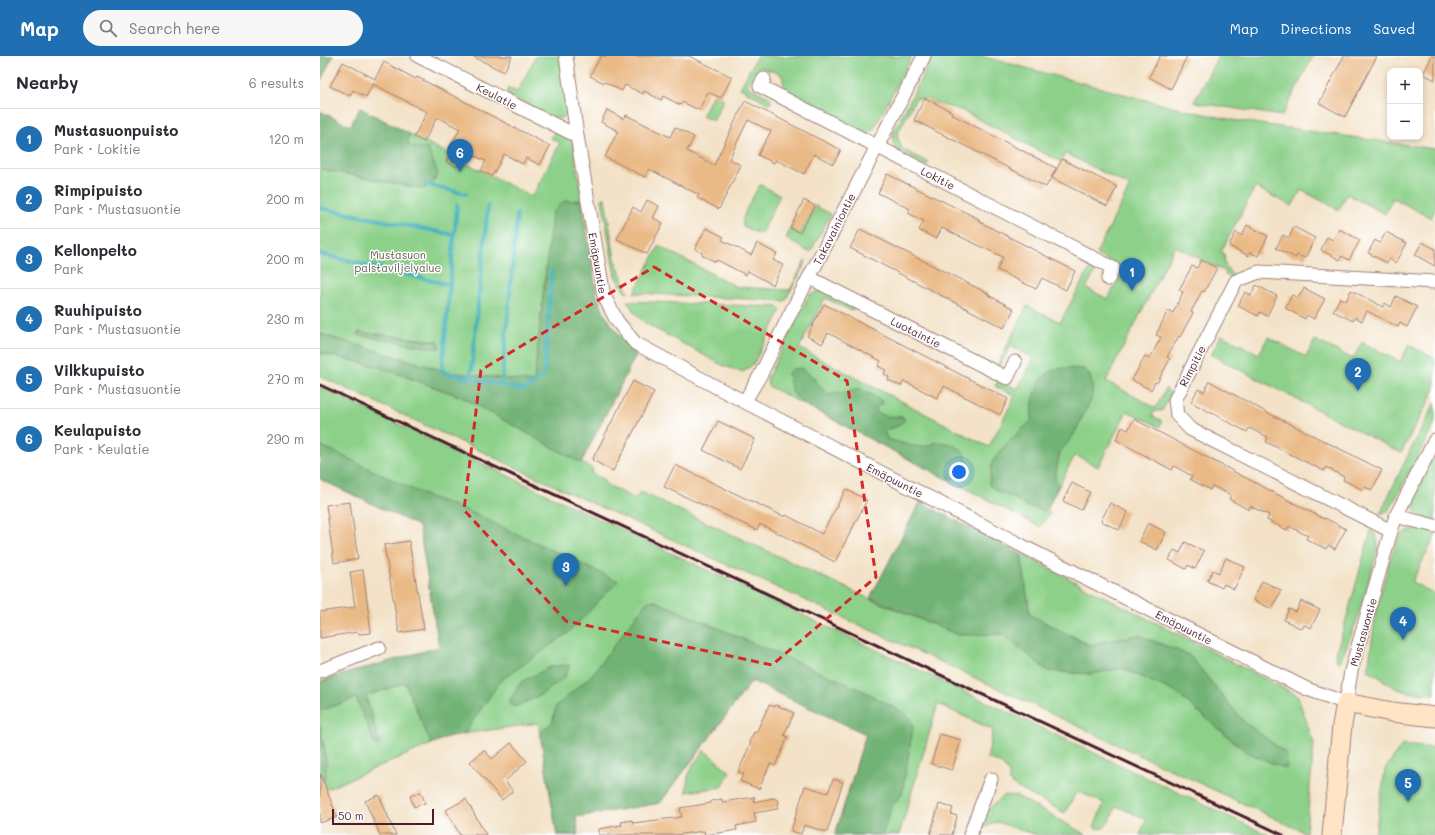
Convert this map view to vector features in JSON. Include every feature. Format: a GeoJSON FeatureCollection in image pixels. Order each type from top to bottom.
{"type":"FeatureCollection","features":[{"type":"Feature","properties":{"kind":"street","name":"Keulatie"},"geometry":{"type":"LineString","coordinates":[[418,56],[577,136]]}},
{"type":"Feature","properties":{"kind":"street","name":"Emäpuuntie"},"geometry":{"type":"LineString","coordinates":[[566,56],[577,136],[604,296],[616,321],[635,343],[1083,576],[1307,689],[1346,703],[1392,712],[1435,717]]}},
{"type":"Feature","properties":{"kind":"street","name":"Takavainiontie"},"geometry":{"type":"LineString","coordinates":[[745,401],[924,56]]}},
{"type":"Feature","properties":{"kind":"street","name":"Lokitie"},"geometry":{"type":"LineString","coordinates":[[764,79],[760,86],[1113,268],[1108,279]]}},
{"type":"Feature","properties":{"kind":"street","name":"Rimpitie"},"geometry":{"type":"LineString","coordinates":[[1391,531],[1190,429],[1177,415],[1175,400],[1236,281],[1259,272],[1435,282]]}},
{"type":"Feature","properties":{"kind":"street","name":"Luotaintie"},"geometry":{"type":"LineString","coordinates":[[810,278],[1007,378],[1015,362]]}},
{"type":"Feature","properties":{"kind":"street","name":"Mustasuontie"},"geometry":{"type":"LineString","coordinates":[[1332,835],[1342,725],[1351,672],[1396,516],[1435,440]]}},
{"type":"Feature","properties":{"kind":"street"},"geometry":{"type":"LineString","coordinates":[[1396,516],[1435,526]]}},
{"type":"Feature","properties":{"kind":"street"},"geometry":{"type":"LineString","coordinates":[[320,671],[379,648]]}},
{"type":"Feature","properties":{"kind":"street"},"geometry":{"type":"LineString","coordinates":[[970,835],[991,779]]}},
{"type":"Feature","properties":{"kind":"highlighted area"},"geometry":{"type":"Polygon","coordinates":[[[654,267],[847,381],[876,577],[772,665],[566,621],[464,510],[481,370],[654,267]]]}},
{"type":"Feature","properties":{"kind":"green space"},"geometry":{"type":"Polygon","coordinates":[[[320,56],[333,56],[320,82],[320,56]]]}},
{"type":"Feature","properties":{"kind":"green space"},"geometry":{"type":"Polygon","coordinates":[[[536,56],[560,56],[569,113],[564,117],[553,118],[506,94],[508,88],[517,92],[536,56]]]}},
{"type":"Feature","properties":{"kind":"green space"},"geometry":{"type":"Polygon","coordinates":[[[757,56],[912,56],[877,123],[869,135],[787,93],[782,75],[773,71],[758,67],[747,86],[770,98],[770,104],[740,88],[757,56]]]}},
{"type":"Feature","properties":{"kind":"green space"},"geometry":{"type":"Polygon","coordinates":[[[933,56],[981,56],[1176,108],[1233,120],[1435,149],[1435,210],[1431,218],[1393,198],[1385,214],[1347,194],[1339,210],[1301,190],[1292,206],[1255,187],[1221,252],[1224,253],[1225,265],[1233,276],[1232,278],[1225,275],[1226,272],[1175,246],[1106,381],[1156,408],[1166,388],[1171,394],[1162,411],[1155,411],[1152,416],[1161,420],[1160,427],[1127,411],[1098,467],[1075,455],[1046,511],[1050,513],[1040,527],[768,386],[767,379],[809,295],[823,291],[853,304],[854,308],[852,311],[825,298],[799,348],[989,447],[1015,396],[995,386],[998,380],[1018,388],[1034,358],[1011,346],[1000,366],[997,366],[1027,306],[1060,322],[1090,268],[1094,267],[1095,272],[1086,288],[1108,299],[1124,270],[1097,255],[1097,252],[1130,186],[1065,153],[1061,162],[961,110],[916,98],[897,135],[902,149],[929,163],[925,166],[896,150],[893,141],[894,131],[933,56]]]}},
{"type":"Feature","properties":{"kind":"green space"},"geometry":{"type":"Polygon","coordinates":[[[1218,56],[1313,56],[1282,116],[1194,102],[1218,56]]]}},
{"type":"Feature","properties":{"kind":"green space"},"geometry":{"type":"Polygon","coordinates":[[[713,94],[724,99],[713,121],[702,116],[713,94]]]}},
{"type":"Feature","properties":{"kind":"green space"},"geometry":{"type":"Polygon","coordinates":[[[360,108],[410,134],[408,139],[409,145],[428,149],[438,173],[434,181],[424,189],[320,169],[320,111],[350,126],[360,108]]]}},
{"type":"Feature","properties":{"kind":"green space","name":"Mustasuon palstaviljelyalue"},"geometry":{"type":"Polygon","coordinates":[[[554,132],[567,136],[573,144],[582,200],[552,213],[534,382],[448,372],[320,334],[320,169],[424,189],[423,147],[415,149],[409,145],[408,139],[410,134],[532,197],[560,143],[551,138],[554,132]],[[359,332],[357,335],[439,341],[359,332]]]}},
{"type":"Feature","properties":{"kind":"green space"},"geometry":{"type":"Polygon","coordinates":[[[761,185],[780,195],[762,233],[759,234],[743,226],[743,222],[748,206],[761,185]]]}},
{"type":"Feature","properties":{"kind":"green space"},"geometry":{"type":"Polygon","coordinates":[[[605,198],[615,259],[628,293],[624,291],[615,276],[602,200],[605,198]]]}},
{"type":"Feature","properties":{"kind":"green space"},"geometry":{"type":"Polygon","coordinates":[[[582,200],[597,296],[605,315],[619,335],[638,351],[581,463],[462,397],[379,367],[320,353],[320,334],[448,372],[534,382],[552,213],[564,201],[582,200]]]}},
{"type":"Feature","properties":{"kind":"green space"},"geometry":{"type":"Polygon","coordinates":[[[815,206],[831,214],[811,251],[809,252],[786,239],[790,228],[801,233],[815,206]]]}},
{"type":"Feature","properties":{"kind":"green space"},"geometry":{"type":"Polygon","coordinates":[[[659,246],[737,287],[790,290],[805,260],[806,262],[785,301],[634,293],[659,246]]]}},
{"type":"Feature","properties":{"kind":"green space"},"geometry":{"type":"Polygon","coordinates":[[[627,301],[779,307],[781,310],[754,363],[745,371],[740,372],[720,364],[645,323],[635,313],[627,301]]]}},
{"type":"Feature","properties":{"kind":"green space"},"geometry":{"type":"Polygon","coordinates":[[[359,332],[439,342],[439,349],[357,335],[359,332]]]}},
{"type":"Feature","properties":{"kind":"green space"},"geometry":{"type":"Polygon","coordinates":[[[1221,335],[1259,354],[1268,337],[1306,357],[1315,340],[1353,359],[1362,342],[1400,362],[1409,345],[1435,359],[1435,389],[1401,453],[1211,355],[1221,335]]]}},
{"type":"Feature","properties":{"kind":"green space"},"geometry":{"type":"Polygon","coordinates":[[[320,353],[379,367],[462,397],[593,469],[591,473],[603,479],[604,483],[635,499],[641,492],[870,599],[959,635],[1002,634],[1048,671],[1091,674],[1122,668],[1175,692],[1246,752],[1287,754],[1244,722],[1189,655],[1138,635],[1090,645],[1030,615],[1021,554],[1297,695],[1314,743],[1306,833],[958,670],[570,493],[320,376],[320,353]]]}},
{"type":"Feature","properties":{"kind":"green space"},"geometry":{"type":"Polygon","coordinates":[[[801,368],[813,377],[828,395],[861,389],[882,401],[881,405],[875,408],[878,413],[886,416],[903,417],[905,420],[896,427],[884,430],[887,439],[918,447],[939,442],[952,444],[957,447],[965,455],[968,473],[961,477],[946,479],[802,403],[792,392],[788,373],[793,369],[801,368]]]}},
{"type":"Feature","properties":{"kind":"green space"},"geometry":{"type":"Polygon","coordinates":[[[1062,368],[1084,369],[1089,374],[1093,385],[1091,400],[1073,436],[1060,452],[1055,478],[1058,486],[1046,511],[1026,506],[989,485],[992,462],[1006,444],[1031,421],[1035,394],[1040,381],[1050,372],[1062,368]]]}},
{"type":"Feature","properties":{"kind":"green space"},"geometry":{"type":"Polygon","coordinates":[[[320,387],[1268,835],[1140,835],[1146,819],[1116,806],[1108,823],[1102,828],[1098,829],[1094,827],[1104,803],[1077,791],[1065,813],[1016,787],[1009,781],[1009,773],[1003,765],[994,760],[987,759],[993,730],[938,704],[899,835],[835,835],[866,734],[752,681],[660,803],[576,817],[578,835],[557,835],[538,723],[450,736],[320,792],[320,681],[439,647],[419,526],[320,479],[320,387]]]}},
{"type":"Feature","properties":{"kind":"green space"},"geometry":{"type":"Polygon","coordinates":[[[1435,403],[1435,423],[1391,507],[1388,511],[1380,514],[1409,453],[1435,403]]]}},
{"type":"Feature","properties":{"kind":"green space"},"geometry":{"type":"Polygon","coordinates":[[[320,445],[424,495],[466,510],[618,581],[568,633],[501,680],[464,734],[450,736],[431,744],[405,683],[366,696],[380,744],[375,745],[356,698],[320,711],[320,681],[439,647],[419,526],[320,479],[320,445]]]}},
{"type":"Feature","properties":{"kind":"green space"},"geometry":{"type":"Polygon","coordinates":[[[1435,455],[1435,521],[1418,514],[1413,505],[1417,491],[1435,455]]]}},
{"type":"Feature","properties":{"kind":"green space"},"geometry":{"type":"Polygon","coordinates":[[[920,502],[1021,554],[1030,615],[1089,645],[1138,635],[1189,655],[1244,722],[1287,754],[1286,769],[1246,752],[1175,692],[1122,668],[1091,674],[1048,671],[1002,634],[959,635],[870,598],[920,502]]]}},
{"type":"Feature","properties":{"kind":"green space"},"geometry":{"type":"Polygon","coordinates":[[[1430,529],[1435,531],[1435,536],[1412,582],[1435,594],[1435,694],[1413,693],[1397,689],[1368,670],[1376,610],[1391,556],[1400,536],[1407,531],[1430,529]]]}},
{"type":"Feature","properties":{"kind":"green space"},"geometry":{"type":"Polygon","coordinates":[[[1371,530],[1377,538],[1378,549],[1356,623],[1340,662],[1336,660],[1335,654],[1371,530]]]}},
{"type":"Feature","properties":{"kind":"green space"},"geometry":{"type":"Polygon","coordinates":[[[653,600],[864,691],[909,717],[913,727],[902,794],[892,806],[883,833],[877,835],[835,835],[866,734],[752,681],[660,803],[576,817],[578,835],[557,835],[540,732],[552,723],[556,706],[591,676],[646,603],[653,600]]]}},
{"type":"Feature","properties":{"kind":"green space"},"geometry":{"type":"Polygon","coordinates":[[[570,665],[565,677],[542,694],[515,707],[508,703],[521,682],[552,666],[570,665]]]}},
{"type":"Feature","properties":{"kind":"green space"},"geometry":{"type":"Polygon","coordinates":[[[320,725],[326,758],[326,775],[320,791],[320,725]]]}},
{"type":"Feature","properties":{"kind":"green space"},"geometry":{"type":"Polygon","coordinates":[[[1402,745],[1435,748],[1435,835],[1375,835],[1385,769],[1402,745]]]}},
{"type":"Feature","properties":{"kind":"green space"},"geometry":{"type":"Polygon","coordinates":[[[704,750],[730,772],[722,787],[686,792],[688,776],[704,750]]]}},
{"type":"Feature","properties":{"kind":"green space"},"geometry":{"type":"Polygon","coordinates":[[[1005,795],[1017,796],[1086,835],[1036,835],[997,822],[984,828],[979,824],[985,812],[1005,795]]]}},
{"type":"Feature","properties":{"kind":"building"},"geometry":{"type":"Polygon","coordinates":[[[472,56],[512,56],[504,72],[472,56]]]}},
{"type":"Feature","properties":{"kind":"building"},"geometry":{"type":"Polygon","coordinates":[[[601,56],[689,56],[732,77],[721,98],[708,92],[699,110],[682,102],[680,105],[663,96],[661,100],[644,91],[643,94],[625,85],[622,91],[590,76],[601,56]]]}},
{"type":"Feature","properties":{"kind":"building"},"geometry":{"type":"Polygon","coordinates":[[[1160,56],[1187,56],[1171,89],[1149,77],[1160,56]]]}},
{"type":"Feature","properties":{"kind":"building"},"geometry":{"type":"Polygon","coordinates":[[[1344,56],[1377,56],[1345,117],[1319,103],[1344,56]]]}},
{"type":"Feature","properties":{"kind":"building"},"geometry":{"type":"Polygon","coordinates":[[[1432,56],[1435,56],[1435,80],[1423,74],[1432,56]]]}},
{"type":"Feature","properties":{"kind":"building"},"geometry":{"type":"Polygon","coordinates":[[[343,62],[375,79],[384,62],[416,79],[417,77],[550,146],[540,165],[526,158],[523,164],[504,154],[492,176],[481,171],[486,161],[465,152],[457,167],[446,162],[450,154],[447,153],[460,129],[437,117],[424,142],[414,137],[427,112],[373,84],[366,97],[353,90],[350,96],[330,86],[343,62]]]}},
{"type":"Feature","properties":{"kind":"building"},"geometry":{"type":"Polygon","coordinates":[[[925,98],[952,112],[951,114],[1056,168],[1046,187],[914,120],[925,98]]]}},
{"type":"Feature","properties":{"kind":"building"},"geometry":{"type":"Polygon","coordinates":[[[745,101],[841,150],[833,164],[814,154],[804,174],[776,160],[774,163],[758,155],[771,131],[748,120],[729,159],[741,165],[719,209],[697,198],[699,195],[649,169],[645,177],[605,157],[618,131],[601,122],[607,110],[624,119],[626,115],[670,137],[675,127],[694,137],[687,151],[714,165],[745,101]]]}},
{"type":"Feature","properties":{"kind":"building"},"geometry":{"type":"Polygon","coordinates":[[[1062,159],[1117,187],[1107,206],[1052,178],[1062,159]]]}},
{"type":"Feature","properties":{"kind":"building"},"geometry":{"type":"Polygon","coordinates":[[[887,174],[979,219],[978,221],[1075,271],[1066,290],[1042,278],[1036,289],[997,270],[1003,257],[942,228],[936,239],[919,230],[924,221],[908,213],[910,209],[878,193],[887,174]]]}},
{"type":"Feature","properties":{"kind":"building"},"geometry":{"type":"Polygon","coordinates":[[[647,200],[659,206],[653,218],[663,223],[647,254],[617,239],[633,207],[641,212],[647,200]]]}},
{"type":"Feature","properties":{"kind":"building"},"geometry":{"type":"Polygon","coordinates":[[[804,200],[815,206],[800,233],[790,228],[804,200]]]}},
{"type":"Feature","properties":{"kind":"building"},"geometry":{"type":"Polygon","coordinates":[[[1247,225],[1268,236],[1258,256],[1250,252],[1249,256],[1229,246],[1236,232],[1242,236],[1247,225]]]}},
{"type":"Feature","properties":{"kind":"building"},"geometry":{"type":"Polygon","coordinates":[[[1294,227],[1315,238],[1305,258],[1297,255],[1296,258],[1276,248],[1283,235],[1289,238],[1294,227]]]}},
{"type":"Feature","properties":{"kind":"building"},"geometry":{"type":"Polygon","coordinates":[[[706,228],[724,237],[722,240],[751,255],[757,243],[777,254],[773,260],[783,265],[773,285],[748,271],[746,275],[717,260],[716,262],[702,255],[702,253],[695,249],[706,228]]]}},
{"type":"Feature","properties":{"kind":"building"},"geometry":{"type":"Polygon","coordinates":[[[860,229],[989,294],[988,295],[1014,309],[1004,328],[850,248],[860,229]]]}},
{"type":"Feature","properties":{"kind":"building"},"geometry":{"type":"Polygon","coordinates":[[[1339,229],[1360,240],[1349,260],[1342,256],[1340,260],[1321,250],[1327,237],[1333,240],[1339,229]]]}},
{"type":"Feature","properties":{"kind":"building"},"geometry":{"type":"Polygon","coordinates":[[[1386,232],[1407,243],[1396,263],[1389,259],[1387,263],[1368,253],[1375,240],[1380,243],[1386,232]]]}},
{"type":"Feature","properties":{"kind":"building"},"geometry":{"type":"Polygon","coordinates":[[[1422,242],[1435,249],[1435,266],[1415,255],[1422,242]]]}},
{"type":"Feature","properties":{"kind":"building"},"geometry":{"type":"Polygon","coordinates":[[[1201,260],[1217,268],[1204,292],[1202,291],[1191,312],[1193,313],[1167,357],[1170,359],[1157,383],[1155,382],[1151,390],[1132,380],[1145,356],[1150,358],[1161,337],[1156,335],[1168,310],[1173,313],[1183,292],[1179,290],[1192,266],[1197,268],[1201,260]]]}},
{"type":"Feature","properties":{"kind":"building"},"geometry":{"type":"Polygon","coordinates":[[[1256,285],[1277,296],[1267,316],[1260,312],[1258,316],[1238,306],[1245,292],[1251,295],[1256,285]]]}},
{"type":"Feature","properties":{"kind":"building"},"geometry":{"type":"Polygon","coordinates":[[[1304,288],[1325,299],[1314,319],[1307,315],[1305,319],[1285,308],[1292,295],[1298,298],[1304,288]]]}},
{"type":"Feature","properties":{"kind":"building"},"geometry":{"type":"Polygon","coordinates":[[[1351,290],[1383,307],[1385,303],[1391,307],[1396,296],[1417,307],[1407,327],[1400,323],[1398,327],[1367,311],[1362,321],[1355,317],[1353,321],[1333,311],[1340,298],[1346,301],[1351,290]]]}},
{"type":"Feature","properties":{"kind":"building"},"geometry":{"type":"Polygon","coordinates":[[[824,304],[1008,399],[1000,415],[944,386],[937,398],[904,381],[901,386],[888,380],[889,377],[884,374],[886,370],[878,366],[881,361],[828,333],[822,344],[807,336],[824,304]]]}},
{"type":"Feature","properties":{"kind":"building"},"geometry":{"type":"Polygon","coordinates":[[[633,381],[654,392],[613,471],[592,460],[633,381]]]}},
{"type":"Feature","properties":{"kind":"building"},"geometry":{"type":"Polygon","coordinates":[[[1209,381],[1266,412],[1382,470],[1372,490],[1365,487],[1363,490],[1343,480],[1344,477],[1326,467],[1324,471],[1266,442],[1268,437],[1249,428],[1247,432],[1191,402],[1198,389],[1204,392],[1209,381]]]}},
{"type":"Feature","properties":{"kind":"building"},"geometry":{"type":"Polygon","coordinates":[[[1134,419],[1324,519],[1325,518],[1346,529],[1335,549],[1328,545],[1326,549],[1306,539],[1308,536],[1289,526],[1287,530],[1267,520],[1269,515],[1250,506],[1249,510],[1229,499],[1231,495],[1212,486],[1210,490],[1190,479],[1192,476],[1174,466],[1172,470],[1116,440],[1122,427],[1128,430],[1134,419]]]}},
{"type":"Feature","properties":{"kind":"building"},"geometry":{"type":"Polygon","coordinates":[[[718,421],[755,439],[740,469],[703,450],[718,421]]]}},
{"type":"Feature","properties":{"kind":"building"},"geometry":{"type":"Polygon","coordinates":[[[675,465],[785,517],[786,515],[822,534],[846,489],[867,500],[835,562],[760,524],[757,530],[664,487],[675,465]]]}},
{"type":"Feature","properties":{"kind":"building"},"geometry":{"type":"Polygon","coordinates":[[[1072,483],[1090,492],[1081,510],[1063,501],[1072,483]]]}},
{"type":"Feature","properties":{"kind":"building"},"geometry":{"type":"Polygon","coordinates":[[[350,502],[358,559],[334,563],[326,505],[350,502]]]}},
{"type":"Feature","properties":{"kind":"building"},"geometry":{"type":"Polygon","coordinates":[[[1110,503],[1128,512],[1119,530],[1101,521],[1110,503]]]}},
{"type":"Feature","properties":{"kind":"building"},"geometry":{"type":"Polygon","coordinates":[[[1148,523],[1166,532],[1157,550],[1139,541],[1148,523]]]}},
{"type":"Feature","properties":{"kind":"building"},"geometry":{"type":"Polygon","coordinates":[[[409,541],[424,629],[399,633],[384,545],[409,541]]]}},
{"type":"Feature","properties":{"kind":"building"},"geometry":{"type":"Polygon","coordinates":[[[1185,542],[1204,551],[1195,569],[1188,565],[1186,569],[1169,560],[1174,550],[1180,553],[1185,542]]]}},
{"type":"Feature","properties":{"kind":"building"},"geometry":{"type":"Polygon","coordinates":[[[1226,558],[1245,567],[1234,589],[1224,584],[1222,588],[1207,581],[1213,570],[1219,573],[1226,558]]]}},
{"type":"Feature","properties":{"kind":"building"},"geometry":{"type":"Polygon","coordinates":[[[363,570],[371,633],[359,634],[358,632],[320,638],[320,612],[355,607],[350,572],[363,570]]]}},
{"type":"Feature","properties":{"kind":"building"},"geometry":{"type":"Polygon","coordinates":[[[1262,581],[1281,590],[1272,609],[1253,600],[1262,581]]]}},
{"type":"Feature","properties":{"kind":"building"},"geometry":{"type":"Polygon","coordinates":[[[1301,601],[1320,610],[1311,628],[1304,625],[1302,629],[1284,620],[1289,609],[1296,612],[1301,601]]]}},
{"type":"Feature","properties":{"kind":"building"},"geometry":{"type":"Polygon","coordinates":[[[769,705],[775,707],[776,705],[794,713],[784,735],[788,737],[775,766],[770,764],[759,789],[740,781],[744,774],[738,772],[751,743],[749,742],[754,732],[756,733],[769,705]]]}},
{"type":"Feature","properties":{"kind":"building"},"geometry":{"type":"Polygon","coordinates":[[[940,734],[961,740],[952,770],[931,764],[940,734]]]}},
{"type":"Feature","properties":{"kind":"building"},"geometry":{"type":"Polygon","coordinates":[[[511,743],[527,761],[505,781],[513,791],[502,800],[470,762],[484,750],[492,759],[511,743]]]}},
{"type":"Feature","properties":{"kind":"building"},"geometry":{"type":"Polygon","coordinates":[[[320,775],[337,817],[320,823],[320,775]]]}},
{"type":"Feature","properties":{"kind":"building"},"geometry":{"type":"Polygon","coordinates":[[[833,779],[843,782],[827,832],[804,825],[801,834],[791,831],[805,786],[828,793],[833,779]]]}},
{"type":"Feature","properties":{"kind":"building"},"geometry":{"type":"Polygon","coordinates":[[[421,792],[425,803],[414,807],[410,796],[421,792]]]}},
{"type":"Feature","properties":{"kind":"building"},"geometry":{"type":"Polygon","coordinates":[[[379,795],[396,835],[380,835],[365,801],[379,795]]]}},
{"type":"Feature","properties":{"kind":"building"},"geometry":{"type":"Polygon","coordinates":[[[755,797],[753,802],[774,798],[779,801],[777,809],[754,813],[756,822],[736,826],[737,830],[706,835],[704,831],[676,835],[599,835],[599,829],[622,825],[621,822],[632,820],[633,823],[682,817],[680,808],[711,803],[711,801],[722,799],[722,802],[755,797]]]}},
{"type":"Feature","properties":{"kind":"building"},"geometry":{"type":"Polygon","coordinates":[[[466,799],[486,835],[460,835],[446,810],[466,799]]]}},
{"type":"Feature","properties":{"kind":"building"},"geometry":{"type":"Polygon","coordinates":[[[939,804],[953,808],[951,814],[957,816],[952,835],[930,835],[939,804]]]}},
{"type":"Feature","properties":{"kind":"waterway"},"geometry":{"type":"LineString","coordinates":[[425,184],[466,194]]}},
{"type":"Feature","properties":{"kind":"waterway"},"geometry":{"type":"LineString","coordinates":[[457,205],[442,372],[524,390],[544,375],[552,271]]}},
{"type":"Feature","properties":{"kind":"waterway"},"geometry":{"type":"LineString","coordinates":[[471,374],[488,205]]}},
{"type":"Feature","properties":{"kind":"waterway"},"geometry":{"type":"LineString","coordinates":[[320,208],[454,235]]}},
{"type":"Feature","properties":{"kind":"waterway"},"geometry":{"type":"LineString","coordinates":[[502,380],[517,214]]}},
{"type":"Feature","properties":{"kind":"waterway"},"geometry":{"type":"LineString","coordinates":[[320,254],[450,285]]}},
{"type":"Feature","properties":{"kind":"railway"},"geometry":{"type":"LineString","coordinates":[[320,385],[1283,835]]}},
{"type":"Feature","properties":{"kind":"place","name":"Keulapuisto"},"geometry":{"type":"Point","coordinates":[460,172]}},
{"type":"Feature","properties":{"kind":"place","name":"Mustasuonpuisto"},"geometry":{"type":"Point","coordinates":[1132,291]}},
{"type":"Feature","properties":{"kind":"place","name":"Rimpipuisto"},"geometry":{"type":"Point","coordinates":[1358,391]}},
{"type":"Feature","properties":{"kind":"place","name":"Kellonpelto"},"geometry":{"type":"Point","coordinates":[566,586]}},
{"type":"Feature","properties":{"kind":"place","name":"Ruuhipuisto"},"geometry":{"type":"Point","coordinates":[1403,640]}},
{"type":"Feature","properties":{"kind":"place","name":"Vilkkupuisto"},"geometry":{"type":"Point","coordinates":[1408,802]}}]}
